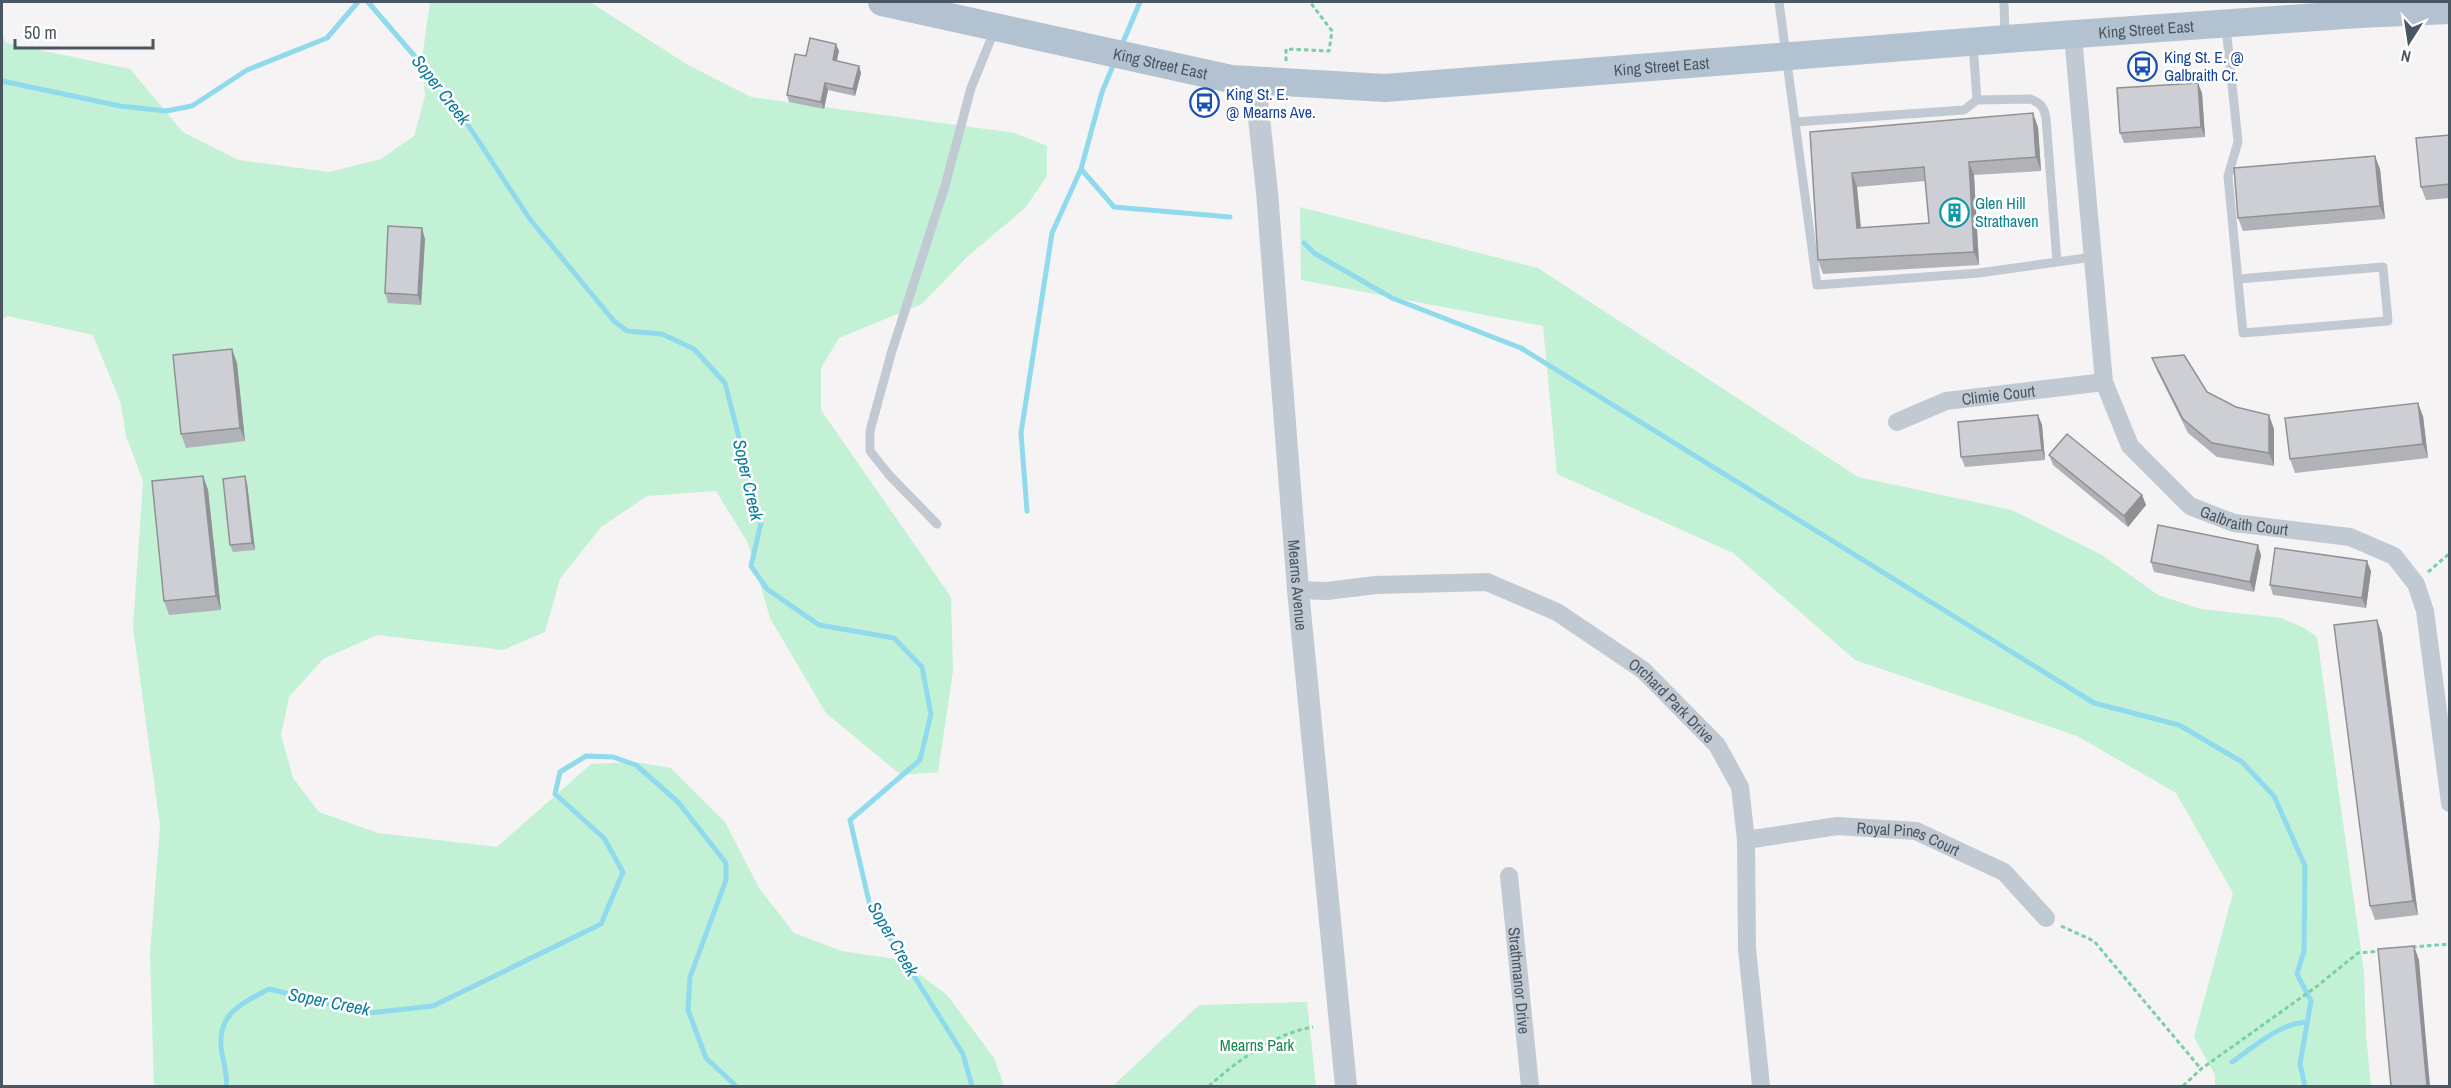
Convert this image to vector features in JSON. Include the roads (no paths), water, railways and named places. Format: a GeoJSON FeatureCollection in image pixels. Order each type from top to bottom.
{"type":"FeatureCollection","features":[{"type":"Feature","properties":{"kind":"main road","name":"King Street East"},"geometry":{"type":"LineString","coordinates":[[882,2],[1232,79],[1385,88],[2226,24],[2359,8],[2450,10]]}},
{"type":"Feature","properties":{"kind":"street","name":"Galbraith Court"},"geometry":{"type":"LineString","coordinates":[[2073,36],[2104,382],[2130,446],[2190,506],[2234,523],[2350,537],[2394,556],[2416,584],[2425,610],[2450,803]]}},
{"type":"Feature","properties":{"kind":"street","name":"Mearns Avenue"},"geometry":{"type":"LineString","coordinates":[[1255,81],[1267,192],[1298,590],[1346,1086]]}},
{"type":"Feature","properties":{"kind":"street","name":"Climie Court"},"geometry":{"type":"LineString","coordinates":[[1897,422],[1946,401],[2104,382]]}},
{"type":"Feature","properties":{"kind":"street","name":"Orchard Park Drive"},"geometry":{"type":"LineString","coordinates":[[1298,590],[1327,591],[1376,585],[1487,582],[1557,612],[1643,670],[1717,745],[1740,787],[1746,840],[1747,948],[1761,1086]]}},
{"type":"Feature","properties":{"kind":"street","name":"Royal Pines Court"},"geometry":{"type":"LineString","coordinates":[[1746,840],[1837,826],[1916,831],[2004,872],[2046,918]]}},
{"type":"Feature","properties":{"kind":"street","name":"Strathmanor Drive"},"geometry":{"type":"LineString","coordinates":[[1509,876],[1530,1086]]}},
{"type":"Feature","properties":{"kind":"lane"},"geometry":{"type":"LineString","coordinates":[[1779,2],[1816,285],[1979,273],[2093,257]]}},
{"type":"Feature","properties":{"kind":"lane"},"geometry":{"type":"LineString","coordinates":[[2004,2],[2006,39]]}},
{"type":"Feature","properties":{"kind":"lane"},"geometry":{"type":"LineString","coordinates":[[2226,24],[2238,142],[2228,176],[2243,333],[2388,321],[2383,267],[2238,279]]}},
{"type":"Feature","properties":{"kind":"lane"},"geometry":{"type":"LineString","coordinates":[[937,524],[890,476],[870,451],[870,431],[891,354],[945,186],[971,88],[996,27]]}},
{"type":"Feature","properties":{"kind":"lane"},"geometry":{"type":"LineString","coordinates":[[1973,42],[1977,100]]}},
{"type":"Feature","properties":{"kind":"lane"},"geometry":{"type":"LineString","coordinates":[[1795,122],[1964,110],[1977,100],[2030,99],[2044,107],[2046,118],[2057,262]]}},
{"type":"Feature","properties":{"kind":"waterway"},"geometry":{"type":"LineString","coordinates":[[2,81],[120,106],[166,111],[192,106],[247,70],[327,38],[358,2]]}},
{"type":"Feature","properties":{"kind":"waterway","name":"Soper Creek"},"geometry":{"type":"LineString","coordinates":[[368,2],[449,96],[529,218],[614,321],[627,331],[662,334],[694,349],[725,383],[761,523],[751,566],[767,589],[819,625],[894,638],[922,667],[931,714],[920,760],[850,820],[870,906],[963,1054],[972,1086]]}},
{"type":"Feature","properties":{"kind":"waterway"},"geometry":{"type":"LineString","coordinates":[[1121,47],[1140,2]]}},
{"type":"Feature","properties":{"kind":"waterway"},"geometry":{"type":"LineString","coordinates":[[1027,511],[1021,433],[1052,233],[1081,169],[1102,92],[1115,61]]}},
{"type":"Feature","properties":{"kind":"waterway"},"geometry":{"type":"LineString","coordinates":[[1081,169],[1114,207],[1230,217]]}},
{"type":"Feature","properties":{"kind":"waterway"},"geometry":{"type":"LineString","coordinates":[[1304,243],[1314,253],[1392,298],[1521,348],[2094,703],[2179,725],[2242,762],[2274,796],[2305,866],[2304,951],[2297,974],[2311,1001],[2300,1064],[2305,1086]]}},
{"type":"Feature","properties":{"kind":"waterway","name":"Soper Creek"},"geometry":{"type":"LineString","coordinates":[[226,1086],[222,1030],[226,1021],[239,1006],[269,989],[369,1013],[433,1006],[601,924],[623,872],[604,838],[555,794],[560,772],[586,756],[613,757],[636,765],[678,802],[726,863],[726,880],[690,977],[688,1010],[706,1058],[736,1086]]}},
{"type":"Feature","properties":{"kind":"waterway"},"geometry":{"type":"LineString","coordinates":[[2232,1062],[2277,1031],[2297,1023],[2307,1022]]}},
{"type":"Feature","properties":{"kind":"place","name":"King St. E. @ Galbraith Cr."},"geometry":{"type":"Point","coordinates":[2143,66]}},
{"type":"Feature","properties":{"kind":"place","name":"King St. E. @ Mearns Ave."},"geometry":{"type":"Point","coordinates":[1205,103]}},
{"type":"Feature","properties":{"kind":"place","name":"Glen Hill Strathaven"},"geometry":{"type":"Point","coordinates":[1954,212]}},
{"type":"Feature","properties":{"kind":"park label","name":"Mearns Park"},"geometry":{"type":"Point","coordinates":[1257,1045]}}]}
